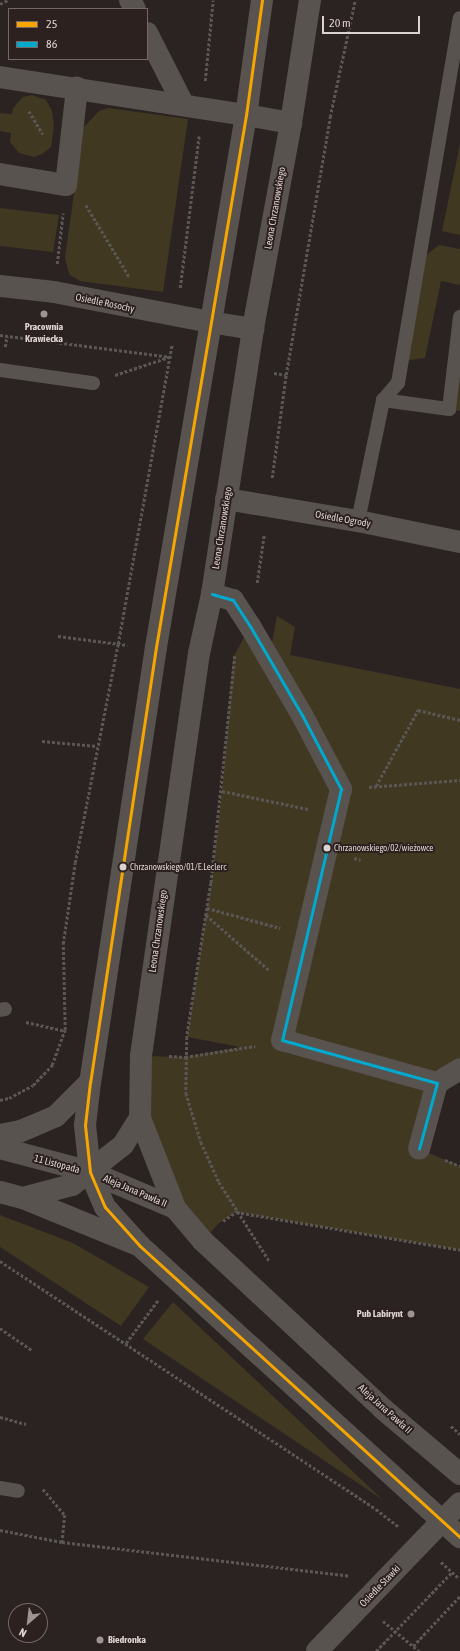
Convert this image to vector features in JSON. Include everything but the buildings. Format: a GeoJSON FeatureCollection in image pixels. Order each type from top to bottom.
{"type":"FeatureCollection","features":[{"type":"Feature","properties":{"kind":"street"},"geometry":{"type":"LineString","coordinates":[[90,1172],[86,1125],[90,1082],[156,647],[246,115],[262,0]]}},
{"type":"Feature","properties":{"kind":"street","name":"Leona Chrzanowskiego"},"geometry":{"type":"LineString","coordinates":[[141,1056],[195,676],[212,594],[252,329],[290,123],[310,0]]}},
{"type":"Feature","properties":{"kind":"street"},"geometry":{"type":"LineString","coordinates":[[148,35],[193,106]]}},
{"type":"Feature","properties":{"kind":"street"},"geometry":{"type":"LineString","coordinates":[[0,77],[193,106],[290,123]]}},
{"type":"Feature","properties":{"kind":"street"},"geometry":{"type":"LineString","coordinates":[[0,174],[66,185],[77,88]]}},
{"type":"Feature","properties":{"kind":"street","name":"Osiedle Rosochy"},"geometry":{"type":"LineString","coordinates":[[0,286],[54,292],[252,329]]}},
{"type":"Feature","properties":{"kind":"street","name":"Osiedle Ogrody"},"geometry":{"type":"LineString","coordinates":[[226,499],[358,521],[460,542]]}},
{"type":"Feature","properties":{"kind":"street"},"geometry":{"type":"LineString","coordinates":[[212,594],[233,600],[250,626],[302,715],[341,789],[282,1040],[437,1083]]}},
{"type":"Feature","properties":{"kind":"street","name":"Aleja Jana Pawła II"},"geometry":{"type":"LineString","coordinates":[[141,1056],[140,1118],[174,1208],[203,1241],[383,1409],[460,1474]]}},
{"type":"Feature","properties":{"kind":"street"},"geometry":{"type":"LineString","coordinates":[[419,1149],[437,1083],[460,1069]]}},
{"type":"Feature","properties":{"kind":"street"},"geometry":{"type":"LineString","coordinates":[[0,1135],[21,1131],[56,1116],[90,1082]]}},
{"type":"Feature","properties":{"kind":"street"},"geometry":{"type":"LineString","coordinates":[[90,1172],[123,1145],[140,1118]]}},
{"type":"Feature","properties":{"kind":"street","name":"11 Listopada"},"geometry":{"type":"LineString","coordinates":[[0,1148],[90,1172]]}},
{"type":"Feature","properties":{"kind":"street","name":"Aleja Jana Pawła II"},"geometry":{"type":"LineString","coordinates":[[90,1172],[174,1208]]}},
{"type":"Feature","properties":{"kind":"street","name":"Aleja Jana Pawła II"},"geometry":{"type":"LineString","coordinates":[[90,1172],[105,1207],[140,1246],[460,1537]]}},
{"type":"Feature","properties":{"kind":"street","name":"11 Listopada"},"geometry":{"type":"LineString","coordinates":[[23,1198],[72,1185],[90,1172]]}},
{"type":"Feature","properties":{"kind":"street","name":"11 Listopada"},"geometry":{"type":"LineString","coordinates":[[0,1192],[23,1198],[140,1246]]}},
{"type":"Feature","properties":{"kind":"street","name":"Osiedle Stawki"},"geometry":{"type":"LineString","coordinates":[[317,1651],[460,1503]]}},
{"type":"Feature","properties":{"kind":"lane"},"geometry":{"type":"LineString","coordinates":[[358,521],[383,400],[398,383],[460,18]]}},
{"type":"Feature","properties":{"kind":"lane"},"geometry":{"type":"LineString","coordinates":[[383,400],[455,410],[460,317]]}},
{"type":"Feature","properties":{"kind":"lane"},"geometry":{"type":"LineString","coordinates":[[0,370],[93,383]]}},
{"type":"Feature","properties":{"kind":"lane"},"geometry":{"type":"LineString","coordinates":[[0,1488],[18,1491]]}},
{"type":"Feature","properties":{"kind":"path"},"geometry":{"type":"LineString","coordinates":[[0,4],[8,0]]}},
{"type":"Feature","properties":{"kind":"path"},"geometry":{"type":"LineString","coordinates":[[0,1100],[9,1098],[33,1085],[52,1065],[65,1030],[64,944],[75,863],[171,356],[176,315],[193,106],[213,0]]}},
{"type":"Feature","properties":{"kind":"path"},"geometry":{"type":"LineString","coordinates":[[273,1267],[236,1212],[200,1142],[186,1093],[185,1057],[207,908],[222,791],[233,658],[250,626],[286,375],[330,117],[355,0]]}},
{"type":"Feature","properties":{"kind":"path"},"geometry":{"type":"LineString","coordinates":[[54,292],[66,185]]}},
{"type":"Feature","properties":{"kind":"path"},"geometry":{"type":"LineString","coordinates":[[0,335],[204,361]]}},
{"type":"Feature","properties":{"kind":"path"},"geometry":{"type":"LineString","coordinates":[[93,383],[171,356]]}},
{"type":"Feature","properties":{"kind":"path"},"geometry":{"type":"LineString","coordinates":[[376,786],[418,710],[460,720]]}},
{"type":"Feature","properties":{"kind":"path"},"geometry":{"type":"LineString","coordinates":[[42,740],[97,746]]}},
{"type":"Feature","properties":{"kind":"path"},"geometry":{"type":"LineString","coordinates":[[341,789],[460,780]]}},
{"type":"Feature","properties":{"kind":"path"},"geometry":{"type":"LineString","coordinates":[[222,791],[334,815]]}},
{"type":"Feature","properties":{"kind":"path"},"geometry":{"type":"LineString","coordinates":[[207,908],[307,935]]}},
{"type":"Feature","properties":{"kind":"path"},"geometry":{"type":"LineString","coordinates":[[206,915],[294,991]]}},
{"type":"Feature","properties":{"kind":"path"},"geometry":{"type":"LineString","coordinates":[[34,1022],[65,1030]]}},
{"type":"Feature","properties":{"kind":"path"},"geometry":{"type":"LineString","coordinates":[[185,1057],[271,1044],[282,1040]]}},
{"type":"Feature","properties":{"kind":"path"},"geometry":{"type":"LineString","coordinates":[[203,1241],[218,1224],[236,1212],[460,1250]]}},
{"type":"Feature","properties":{"kind":"path"},"geometry":{"type":"LineString","coordinates":[[0,1260],[376,1509],[421,1544],[460,1579]]}},
{"type":"Feature","properties":{"kind":"path"},"geometry":{"type":"LineString","coordinates":[[126,1343],[174,1277]]}},
{"type":"Feature","properties":{"kind":"path"},"geometry":{"type":"LineString","coordinates":[[0,1328],[33,1351]]}},
{"type":"Feature","properties":{"kind":"path"},"geometry":{"type":"LineString","coordinates":[[0,1417],[26,1424]]}},
{"type":"Feature","properties":{"kind":"path"},"geometry":{"type":"LineString","coordinates":[[448,1424],[460,1434]]}},
{"type":"Feature","properties":{"kind":"path"},"geometry":{"type":"LineString","coordinates":[[41,1486],[65,1515],[62,1542]]}},
{"type":"Feature","properties":{"kind":"path"},"geometry":{"type":"LineString","coordinates":[[0,1530],[62,1542],[386,1580]]}},
{"type":"Feature","properties":{"kind":"path"},"geometry":{"type":"LineString","coordinates":[[376,1651],[452,1572]]}},
{"type":"Feature","properties":{"kind":"path"},"geometry":{"type":"LineString","coordinates":[[413,1646],[460,1596]]}},
{"type":"Feature","properties":{"kind":"path"},"geometry":{"type":"LineString","coordinates":[[363,1604],[419,1651]]}},
{"type":"Feature","properties":{"kind":"shaded area"},"geometry":{"type":"Polygon","coordinates":[[[32,95],[46,100],[52,111],[54,125],[51,147],[42,154],[34,157],[19,153],[10,142],[11,133],[0,131],[0,113],[12,114],[13,108],[23,97],[32,95]]]}},
{"type":"Feature","properties":{"kind":"shaded area"},"geometry":{"type":"Polygon","coordinates":[[[108,108],[188,119],[163,292],[80,281],[70,275],[68,270],[65,258],[83,128],[99,111],[108,108]]]}},
{"type":"Feature","properties":{"kind":"shaded area"},"geometry":{"type":"Polygon","coordinates":[[[460,144],[460,235],[442,231],[460,144]]]}},
{"type":"Feature","properties":{"kind":"shaded area"},"geometry":{"type":"Polygon","coordinates":[[[0,208],[59,215],[53,252],[0,246],[0,208]]]}},
{"type":"Feature","properties":{"kind":"shaded area"},"geometry":{"type":"Polygon","coordinates":[[[439,245],[460,249],[460,285],[441,281],[425,358],[402,361],[420,260],[439,245]]]}},
{"type":"Feature","properties":{"kind":"shaded area"},"geometry":{"type":"Polygon","coordinates":[[[460,369],[460,411],[449,409],[460,369]]]}},
{"type":"Feature","properties":{"kind":"shaded area"},"geometry":{"type":"Polygon","coordinates":[[[277,616],[295,627],[290,655],[460,689],[460,1069],[437,1083],[419,1149],[460,1166],[460,1250],[236,1212],[218,1224],[203,1241],[156,1161],[141,1056],[185,1057],[240,1047],[187,1037],[211,883],[222,791],[233,658],[250,626],[269,658],[277,616]]]}},
{"type":"Feature","properties":{"kind":"shaded area"},"geometry":{"type":"Polygon","coordinates":[[[0,1215],[73,1243],[149,1287],[121,1326],[0,1247],[0,1215]]]}},
{"type":"Feature","properties":{"kind":"shaded area"},"geometry":{"type":"Polygon","coordinates":[[[173,1302],[383,1500],[143,1339],[173,1302]]]}},
{"type":"Feature","properties":{"kind":"transit line","name":"25"},"geometry":{"type":"LineString","coordinates":[[262,0],[246,115],[156,647],[90,1082],[85,1125],[90,1172],[105,1207],[140,1246],[460,1537]]}},
{"type":"Feature","properties":{"kind":"transit line","name":"86"},"geometry":{"type":"LineString","coordinates":[[212,594],[233,600],[250,626],[302,715],[341,789],[282,1040],[437,1083],[419,1149]]}},
{"type":"Feature","properties":{"kind":"place","name":"Pracownia Krawiecka"},"geometry":{"type":"Point","coordinates":[44,314]}},
{"type":"Feature","properties":{"kind":"place","name":"Chrzanowskiego/02/wieżowce"},"geometry":{"type":"Point","coordinates":[327,848]}},
{"type":"Feature","properties":{"kind":"place","name":"Chrzanowskiego/01/E.Leclerc"},"geometry":{"type":"Point","coordinates":[123,867]}},
{"type":"Feature","properties":{"kind":"place","name":"Pub Labirynt"},"geometry":{"type":"Point","coordinates":[411,1314]}},
{"type":"Feature","properties":{"kind":"place","name":"Biedronka"},"geometry":{"type":"Point","coordinates":[100,1640]}}]}
